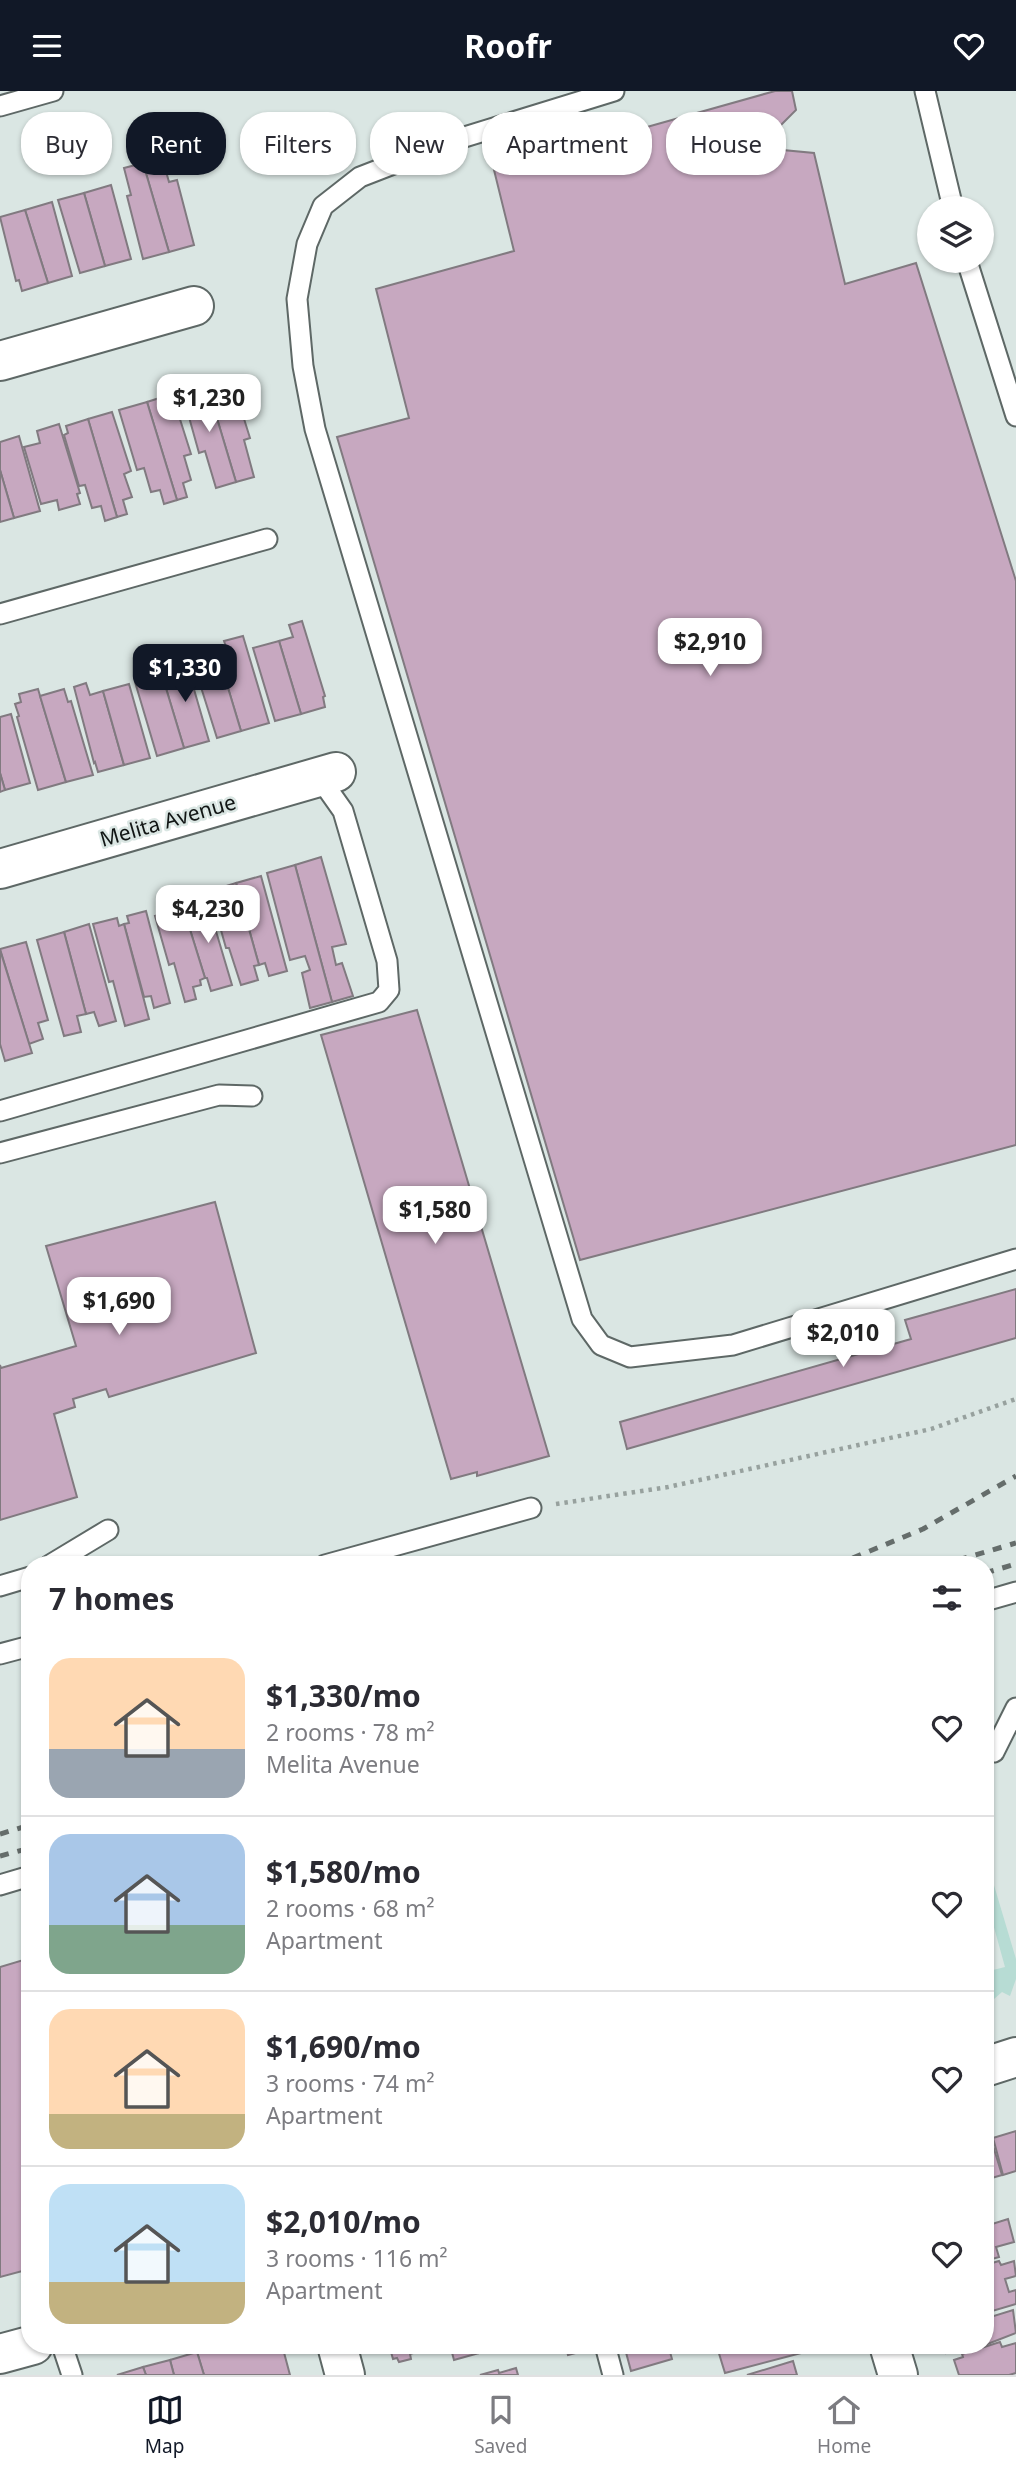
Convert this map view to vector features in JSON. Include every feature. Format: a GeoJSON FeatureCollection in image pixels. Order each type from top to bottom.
{"type":"FeatureCollection","features":[{"type":"Feature","properties":{"kind":"street"},"geometry":{"type":"LineString","coordinates":[[0,361],[194,306]]}},
{"type":"Feature","properties":{"kind":"street","name":"Melita Avenue"},"geometry":{"type":"LineString","coordinates":[[0,869],[328,775]]}},
{"type":"Feature","properties":{"kind":"street"},"geometry":{"type":"LineString","coordinates":[[994,2064],[1016,2057]]}},
{"type":"Feature","properties":{"kind":"street"},"geometry":{"type":"LineString","coordinates":[[0,2354],[21,2348]]}},
{"type":"Feature","properties":{"kind":"street"},"geometry":{"type":"LineString","coordinates":[[339,2354],[345,2375]]}},
{"type":"Feature","properties":{"kind":"street"},"geometry":{"type":"LineString","coordinates":[[892,2354],[898,2375]]}},
{"type":"Feature","properties":{"kind":"lane"},"geometry":{"type":"LineString","coordinates":[[0,106],[53,91]]}},
{"type":"Feature","properties":{"kind":"lane"},"geometry":{"type":"LineString","coordinates":[[614,91],[458,139],[360,177],[323,206],[307,244],[297,299],[303,366],[315,429],[582,1319],[601,1345],[630,1357],[733,1345],[1016,1259]]}},
{"type":"Feature","properties":{"kind":"lane"},"geometry":{"type":"LineString","coordinates":[[925,91],[950,196]]}},
{"type":"Feature","properties":{"kind":"lane"},"geometry":{"type":"LineString","coordinates":[[971,273],[1016,416]]}},
{"type":"Feature","properties":{"kind":"lane"},"geometry":{"type":"LineString","coordinates":[[0,614],[267,539]]}},
{"type":"Feature","properties":{"kind":"lane"},"geometry":{"type":"LineString","coordinates":[[0,1111],[379,1002],[389,990],[387,961],[343,811],[328,775]]}},
{"type":"Feature","properties":{"kind":"lane"},"geometry":{"type":"LineString","coordinates":[[0,1153],[219,1095],[252,1096]]}},
{"type":"Feature","properties":{"kind":"lane"},"geometry":{"type":"LineString","coordinates":[[358,1556],[531,1508]]}},
{"type":"Feature","properties":{"kind":"lane"},"geometry":{"type":"LineString","coordinates":[[65,1556],[108,1530]]}},
{"type":"Feature","properties":{"kind":"lane"},"geometry":{"type":"LineString","coordinates":[[0,1586],[21,1580]]}},
{"type":"Feature","properties":{"kind":"lane"},"geometry":{"type":"LineString","coordinates":[[994,1598],[1016,1592]]}},
{"type":"Feature","properties":{"kind":"lane"},"geometry":{"type":"LineString","coordinates":[[0,1654],[21,1648]]}},
{"type":"Feature","properties":{"kind":"lane"},"geometry":{"type":"LineString","coordinates":[[995,1752],[1016,1708]]}},
{"type":"Feature","properties":{"kind":"lane"},"geometry":{"type":"LineString","coordinates":[[0,1885],[21,1879]]}},
{"type":"Feature","properties":{"kind":"lane"},"geometry":{"type":"LineString","coordinates":[[65,2354],[72,2375]]}},
{"type":"Feature","properties":{"kind":"lane"},"geometry":{"type":"LineString","coordinates":[[608,2354],[614,2375]]}},
{"type":"Feature","properties":{"kind":"path"},"geometry":{"type":"LineString","coordinates":[[531,1508],[668,1487],[931,1429],[1016,1399]]}},
{"type":"Feature","properties":{"kind":"green space"},"geometry":{"type":"Polygon","coordinates":[[[994,1885],[1016,1959],[1016,1979],[1010,1996],[1002,1992],[994,1999],[994,1970],[1005,1967],[994,1927],[994,1885]]]}},
{"type":"Feature","properties":{"kind":"building"},"geometry":{"type":"Polygon","coordinates":[[[775,91],[792,91],[796,110],[786,120],[786,112],[700,112],[775,91]]]}},
{"type":"Feature","properties":{"kind":"building"},"geometry":{"type":"Polygon","coordinates":[[[666,122],[666,175],[786,175],[786,150],[814,153],[845,284],[916,263],[1016,581],[1016,1145],[580,1260],[337,437],[409,418],[376,289],[514,251],[495,175],[652,175],[652,126],[666,122]]]}},
{"type":"Feature","properties":{"kind":"building"},"geometry":{"type":"Polygon","coordinates":[[[124,168],[126,175],[147,175],[169,252],[143,259],[127,196],[131,195],[124,168]]]}},
{"type":"Feature","properties":{"kind":"building"},"geometry":{"type":"Polygon","coordinates":[[[147,175],[167,175],[169,182],[177,180],[194,245],[169,252],[147,175]]]}},
{"type":"Feature","properties":{"kind":"building"},"geometry":{"type":"Polygon","coordinates":[[[111,185],[131,259],[105,266],[84,193],[111,185]]]}},
{"type":"Feature","properties":{"kind":"building"},"geometry":{"type":"Polygon","coordinates":[[[84,193],[105,266],[80,273],[58,200],[84,193]]]}},
{"type":"Feature","properties":{"kind":"building"},"geometry":{"type":"Polygon","coordinates":[[[52,202],[72,276],[48,283],[25,210],[52,202]]]}},
{"type":"Feature","properties":{"kind":"building"},"geometry":{"type":"Polygon","coordinates":[[[25,210],[48,283],[22,291],[19,280],[16,281],[0,217],[25,210]]]}},
{"type":"Feature","properties":{"kind":"building"},"geometry":{"type":"Polygon","coordinates":[[[231,377],[250,438],[244,440],[254,477],[236,482],[207,385],[231,377]]]}},
{"type":"Feature","properties":{"kind":"building"},"geometry":{"type":"Polygon","coordinates":[[[207,385],[236,482],[216,488],[205,451],[199,453],[182,392],[207,385]]]}},
{"type":"Feature","properties":{"kind":"building"},"geometry":{"type":"Polygon","coordinates":[[[172,394],[191,454],[184,456],[191,480],[183,483],[187,497],[177,500],[147,402],[172,394]]]}},
{"type":"Feature","properties":{"kind":"building"},"geometry":{"type":"Polygon","coordinates":[[[147,402],[177,500],[164,504],[160,490],[151,492],[144,468],[137,470],[119,410],[147,402]]]}},
{"type":"Feature","properties":{"kind":"building"},"geometry":{"type":"Polygon","coordinates":[[[112,412],[131,471],[124,474],[132,497],[123,500],[127,514],[117,517],[88,419],[112,412]]]}},
{"type":"Feature","properties":{"kind":"building"},"geometry":{"type":"Polygon","coordinates":[[[88,419],[117,517],[105,521],[101,506],[92,508],[85,485],[79,486],[64,435],[68,433],[66,426],[88,419]]]}},
{"type":"Feature","properties":{"kind":"building"},"geometry":{"type":"Polygon","coordinates":[[[59,424],[80,493],[77,494],[80,504],[59,510],[57,500],[41,504],[24,447],[40,443],[37,431],[59,424]]]}},
{"type":"Feature","properties":{"kind":"building"},"geometry":{"type":"Polygon","coordinates":[[[19,436],[40,511],[14,518],[0,470],[0,442],[19,436]]]}},
{"type":"Feature","properties":{"kind":"building"},"geometry":{"type":"Polygon","coordinates":[[[0,470],[14,518],[0,522],[0,470]]]}},
{"type":"Feature","properties":{"kind":"building"},"geometry":{"type":"Polygon","coordinates":[[[302,621],[325,696],[325,707],[301,714],[279,641],[293,637],[289,625],[302,621]]]}},
{"type":"Feature","properties":{"kind":"building"},"geometry":{"type":"Polygon","coordinates":[[[243,636],[269,723],[241,731],[219,658],[229,655],[224,641],[243,636]]]}},
{"type":"Feature","properties":{"kind":"building"},"geometry":{"type":"Polygon","coordinates":[[[279,641],[301,714],[275,721],[253,648],[279,641]]]}},
{"type":"Feature","properties":{"kind":"building"},"geometry":{"type":"Polygon","coordinates":[[[203,648],[207,662],[219,658],[241,731],[217,738],[194,665],[197,664],[192,651],[203,648]]]}},
{"type":"Feature","properties":{"kind":"building"},"geometry":{"type":"Polygon","coordinates":[[[184,655],[209,741],[184,748],[162,675],[175,671],[171,658],[184,655]]]}},
{"type":"Feature","properties":{"kind":"building"},"geometry":{"type":"Polygon","coordinates":[[[162,675],[184,748],[157,756],[135,682],[162,675]]]}},
{"type":"Feature","properties":{"kind":"building"},"geometry":{"type":"Polygon","coordinates":[[[86,683],[90,695],[103,691],[124,765],[98,772],[74,687],[86,683]]]}},
{"type":"Feature","properties":{"kind":"building"},"geometry":{"type":"Polygon","coordinates":[[[129,684],[150,758],[124,765],[103,691],[129,684]]]}},
{"type":"Feature","properties":{"kind":"building"},"geometry":{"type":"Polygon","coordinates":[[[38,689],[66,782],[38,790],[15,704],[21,702],[19,694],[38,689]]]}},
{"type":"Feature","properties":{"kind":"building"},"geometry":{"type":"Polygon","coordinates":[[[64,689],[68,702],[71,701],[93,775],[66,782],[40,696],[64,689]]]}},
{"type":"Feature","properties":{"kind":"building"},"geometry":{"type":"Polygon","coordinates":[[[11,714],[30,783],[5,790],[0,773],[0,717],[11,714]]]}},
{"type":"Feature","properties":{"kind":"building"},"geometry":{"type":"Polygon","coordinates":[[[0,773],[5,790],[0,792],[0,773]]]}},
{"type":"Feature","properties":{"kind":"building"},"geometry":{"type":"Polygon","coordinates":[[[321,857],[346,944],[332,947],[336,965],[342,963],[353,996],[332,1002],[295,865],[321,857]]]}},
{"type":"Feature","properties":{"kind":"building"},"geometry":{"type":"Polygon","coordinates":[[[295,865],[332,1002],[310,1008],[302,973],[310,970],[305,956],[290,960],[267,873],[295,865]]]}},
{"type":"Feature","properties":{"kind":"building"},"geometry":{"type":"Polygon","coordinates":[[[261,876],[287,971],[269,976],[265,963],[259,965],[236,883],[261,876]]]}},
{"type":"Feature","properties":{"kind":"building"},"geometry":{"type":"Polygon","coordinates":[[[236,883],[259,965],[254,966],[258,980],[241,985],[229,948],[226,948],[210,891],[236,883]]]}},
{"type":"Feature","properties":{"kind":"building"},"geometry":{"type":"Polygon","coordinates":[[[207,901],[232,985],[211,991],[183,907],[207,901]]]}},
{"type":"Feature","properties":{"kind":"building"},"geometry":{"type":"Polygon","coordinates":[[[183,907],[205,978],[200,980],[201,985],[193,987],[196,999],[185,1002],[174,963],[169,965],[155,916],[183,907]]]}},
{"type":"Feature","properties":{"kind":"building"},"geometry":{"type":"Polygon","coordinates":[[[146,911],[170,1003],[154,1008],[151,996],[144,997],[124,924],[129,923],[127,916],[146,911]]]}},
{"type":"Feature","properties":{"kind":"building"},"geometry":{"type":"Polygon","coordinates":[[[117,918],[119,926],[124,924],[149,1019],[125,1026],[93,924],[117,918]]]}},
{"type":"Feature","properties":{"kind":"building"},"geometry":{"type":"Polygon","coordinates":[[[89,924],[116,1021],[99,1026],[94,1012],[86,1014],[64,932],[89,924]]]}},
{"type":"Feature","properties":{"kind":"building"},"geometry":{"type":"Polygon","coordinates":[[[64,932],[86,1014],[77,1016],[81,1032],[64,1036],[37,940],[64,932]]]}},
{"type":"Feature","properties":{"kind":"building"},"geometry":{"type":"Polygon","coordinates":[[[26,942],[48,1020],[38,1023],[43,1039],[29,1044],[0,949],[26,942]]]}},
{"type":"Feature","properties":{"kind":"building"},"geometry":{"type":"Polygon","coordinates":[[[0,950],[32,1053],[5,1061],[0,1044],[0,950]]]}},
{"type":"Feature","properties":{"kind":"building"},"geometry":{"type":"Polygon","coordinates":[[[417,1010],[549,1456],[477,1476],[477,1472],[451,1479],[321,1035],[417,1010]]]}},
{"type":"Feature","properties":{"kind":"building"},"geometry":{"type":"Polygon","coordinates":[[[215,1202],[256,1353],[109,1397],[106,1389],[73,1399],[75,1407],[54,1414],[77,1497],[0,1520],[0,1365],[1,1368],[76,1346],[46,1246],[215,1202]]]}},
{"type":"Feature","properties":{"kind":"building"},"geometry":{"type":"Polygon","coordinates":[[[1016,1289],[1016,1338],[627,1449],[620,1422],[911,1339],[905,1320],[1016,1289]]]}},
{"type":"Feature","properties":{"kind":"building"},"geometry":{"type":"Polygon","coordinates":[[[21,1961],[21,2271],[0,2277],[0,1967],[21,1961]]]}},
{"type":"Feature","properties":{"kind":"building"},"geometry":{"type":"Polygon","coordinates":[[[1016,2131],[1016,2171],[1003,2175],[994,2138],[1016,2131]]]}},
{"type":"Feature","properties":{"kind":"building"},"geometry":{"type":"Polygon","coordinates":[[[994,2149],[1002,2175],[994,2177],[994,2149]]]}},
{"type":"Feature","properties":{"kind":"building"},"geometry":{"type":"Polygon","coordinates":[[[1008,2219],[1014,2242],[996,2247],[999,2257],[994,2258],[994,2223],[1008,2219]]]}},
{"type":"Feature","properties":{"kind":"building"},"geometry":{"type":"Polygon","coordinates":[[[999,2261],[1001,2265],[1014,2261],[1016,2276],[1005,2279],[1009,2292],[1016,2290],[1016,2304],[994,2310],[994,2262],[999,2261]]]}},
{"type":"Feature","properties":{"kind":"building"},"geometry":{"type":"Polygon","coordinates":[[[1013,2310],[1016,2333],[994,2342],[994,2316],[1013,2310]]]}},
{"type":"Feature","properties":{"kind":"building"},"geometry":{"type":"Polygon","coordinates":[[[1000,2342],[1002,2347],[1016,2343],[1016,2373],[959,2375],[954,2360],[963,2357],[962,2354],[994,2354],[994,2344],[1000,2342]]]}},
{"type":"Feature","properties":{"kind":"building"},"geometry":{"type":"Polygon","coordinates":[[[198,2354],[284,2354],[290,2375],[204,2375],[198,2354]]]}},
{"type":"Feature","properties":{"kind":"building"},"geometry":{"type":"Polygon","coordinates":[[[198,2354],[204,2375],[174,2375],[170,2360],[198,2354]]]}},
{"type":"Feature","properties":{"kind":"building"},"geometry":{"type":"Polygon","coordinates":[[[392,2354],[410,2354],[411,2359],[399,2362],[397,2358],[393,2359],[392,2354]]]}},
{"type":"Feature","properties":{"kind":"building"},"geometry":{"type":"Polygon","coordinates":[[[452,2354],[475,2354],[454,2360],[452,2354]]]}},
{"type":"Feature","properties":{"kind":"building"},"geometry":{"type":"Polygon","coordinates":[[[626,2354],[671,2354],[672,2359],[631,2371],[626,2354]]]}},
{"type":"Feature","properties":{"kind":"building"},"geometry":{"type":"Polygon","coordinates":[[[719,2354],[797,2354],[725,2373],[719,2354]]]}},
{"type":"Feature","properties":{"kind":"building"},"geometry":{"type":"Polygon","coordinates":[[[170,2360],[174,2375],[146,2375],[143,2367],[170,2360]]]}},
{"type":"Feature","properties":{"kind":"building"},"geometry":{"type":"Polygon","coordinates":[[[793,2361],[797,2375],[747,2375],[793,2361]]]}},
{"type":"Feature","properties":{"kind":"building"},"geometry":{"type":"Polygon","coordinates":[[[143,2367],[146,2375],[117,2375],[143,2367]]]}},
{"type":"Feature","properties":{"kind":"building"},"geometry":{"type":"Polygon","coordinates":[[[516,2368],[518,2375],[480,2375],[498,2370],[499,2373],[516,2368]]]}},
{"type":"Feature","properties":{"kind":"railway"},"geometry":{"type":"LineString","coordinates":[[858,1556],[923,1529],[1016,1476]]}},
{"type":"Feature","properties":{"kind":"railway"},"geometry":{"type":"LineString","coordinates":[[972,1556],[1016,1543]]}},
{"type":"Feature","properties":{"kind":"railway"},"geometry":{"type":"LineString","coordinates":[[994,1570],[1016,1564]]}},
{"type":"Feature","properties":{"kind":"railway"},"geometry":{"type":"LineString","coordinates":[[0,1834],[21,1828]]}},
{"type":"Feature","properties":{"kind":"railway"},"geometry":{"type":"LineString","coordinates":[[0,1856],[21,1850]]}}]}
